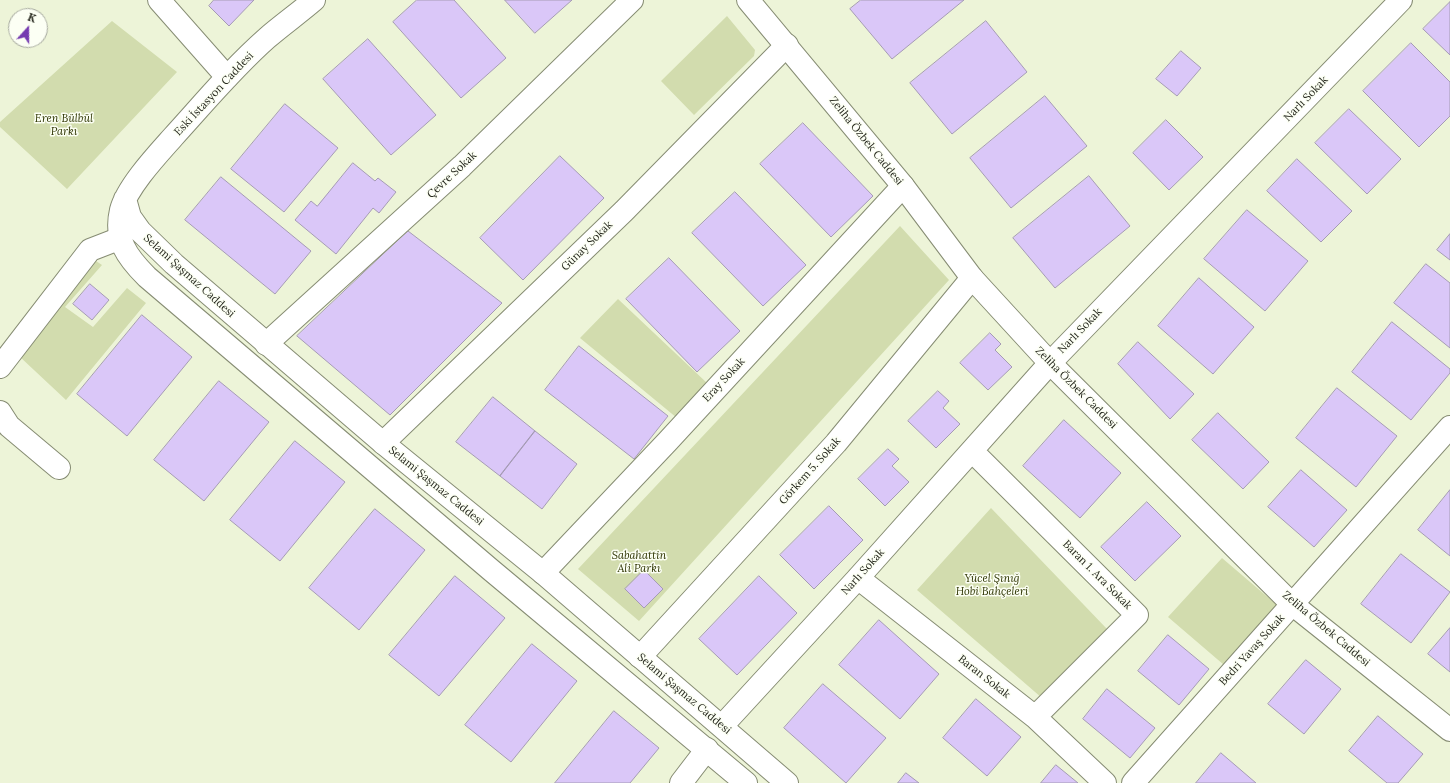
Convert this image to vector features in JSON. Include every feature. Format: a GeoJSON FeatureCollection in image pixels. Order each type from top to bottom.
{"type":"FeatureCollection","features":[{"type":"Feature","properties":{"kind":"street"},"geometry":{"type":"LineString","coordinates":[[158,0],[227,77]]}},
{"type":"Feature","properties":{"kind":"street","name":"Eski İstasyon Caddesi"},"geometry":{"type":"LineString","coordinates":[[125,198],[152,161],[227,77],[267,38],[314,0]]}},
{"type":"Feature","properties":{"kind":"street","name":"Çevre Sokak"},"geometry":{"type":"LineString","coordinates":[[266,344],[462,166],[632,0]]}},
{"type":"Feature","properties":{"kind":"street","name":"Zeliha Özbek Caddesi"},"geometry":{"type":"LineString","coordinates":[[748,0],[903,186],[972,278],[1050,363],[1292,604],[1450,730]]}},
{"type":"Feature","properties":{"kind":"street","name":"Narlı Sokak"},"geometry":{"type":"LineString","coordinates":[[707,749],[722,726],[858,578],[1050,363],[1401,0]]}},
{"type":"Feature","properties":{"kind":"street","name":"Günay Sokak"},"geometry":{"type":"LineString","coordinates":[[383,443],[624,211],[786,45]]}},
{"type":"Feature","properties":{"kind":"street","name":"Eray Sokak"},"geometry":{"type":"LineString","coordinates":[[543,573],[668,441],[903,186]]}},
{"type":"Feature","properties":{"kind":"street"},"geometry":{"type":"LineString","coordinates":[[125,198],[120,218],[120,238],[129,257],[147,277],[746,783]]}},
{"type":"Feature","properties":{"kind":"street","name":"Selami Şaşmaz Caddesi"},"geometry":{"type":"LineString","coordinates":[[125,198],[130,217],[140,232],[147,239],[266,344],[383,443],[543,573],[788,783]]}},
{"type":"Feature","properties":{"kind":"street"},"geometry":{"type":"LineString","coordinates":[[0,368],[90,250],[120,238]]}},
{"type":"Feature","properties":{"kind":"street","name":"Görkem 5. Sokak"},"geometry":{"type":"LineString","coordinates":[[640,657],[836,443],[972,278]]}},
{"type":"Feature","properties":{"kind":"street"},"geometry":{"type":"LineString","coordinates":[[0,412],[9,426],[59,468]]}},
{"type":"Feature","properties":{"kind":"street","name":"Bedri Yavaş Sokak"},"geometry":{"type":"LineString","coordinates":[[1133,783],[1450,427]]}},
{"type":"Feature","properties":{"kind":"street","name":"Baran 1. Ara Sokak"},"geometry":{"type":"LineString","coordinates":[[972,451],[1137,615],[1035,717]]}},
{"type":"Feature","properties":{"kind":"street","name":"Baran Sokak"},"geometry":{"type":"LineString","coordinates":[[858,578],[1035,717],[1105,783]]}},
{"type":"Feature","properties":{"kind":"street"},"geometry":{"type":"LineString","coordinates":[[681,783],[707,749]]}},
{"type":"Feature","properties":{"kind":"green space"},"geometry":{"type":"Polygon","coordinates":[[[727,16],[755,50],[754,56],[694,115],[661,81],[727,16]]]}},
{"type":"Feature","properties":{"kind":"green space","name":"Eren Bülbül Parkı"},"geometry":{"type":"Polygon","coordinates":[[[112,21],[177,72],[67,189],[0,127],[0,122],[112,21]]]}},
{"type":"Feature","properties":{"kind":"green space","name":"Sabahattin Ali Parkı"},"geometry":{"type":"Polygon","coordinates":[[[900,226],[949,280],[639,621],[578,569],[900,226]]]}},
{"type":"Feature","properties":{"kind":"green space"},"geometry":{"type":"Polygon","coordinates":[[[90,257],[102,265],[65,307],[93,327],[127,288],[146,303],[66,400],[19,356],[90,257]]]}},
{"type":"Feature","properties":{"kind":"green space"},"geometry":{"type":"Polygon","coordinates":[[[618,299],[707,383],[677,418],[580,338],[618,299]]]}},
{"type":"Feature","properties":{"kind":"green space","name":"Yücel Şınığ Hobi Bahçeleri"},"geometry":{"type":"Polygon","coordinates":[[[991,508],[1107,629],[1042,698],[917,590],[991,508]]]}},
{"type":"Feature","properties":{"kind":"green space"},"geometry":{"type":"Polygon","coordinates":[[[1222,558],[1277,605],[1224,665],[1168,617],[1222,558]]]}},
{"type":"Feature","properties":{"kind":"building"},"geometry":{"type":"Polygon","coordinates":[[[214,0],[254,0],[229,26],[209,6],[214,0]]]}},
{"type":"Feature","properties":{"kind":"building"},"geometry":{"type":"Polygon","coordinates":[[[417,0],[454,0],[506,58],[461,98],[393,22],[417,0]]]}},
{"type":"Feature","properties":{"kind":"building"},"geometry":{"type":"Polygon","coordinates":[[[505,0],[572,0],[535,33],[505,0]]]}},
{"type":"Feature","properties":{"kind":"building"},"geometry":{"type":"Polygon","coordinates":[[[861,0],[964,0],[892,59],[850,9],[861,0]]]}},
{"type":"Feature","properties":{"kind":"building"},"geometry":{"type":"Polygon","coordinates":[[[1450,2],[1450,55],[1423,29],[1450,2]]]}},
{"type":"Feature","properties":{"kind":"building"},"geometry":{"type":"Polygon","coordinates":[[[986,21],[1027,72],[952,134],[910,83],[986,21]]]}},
{"type":"Feature","properties":{"kind":"building"},"geometry":{"type":"Polygon","coordinates":[[[368,39],[436,115],[391,155],[323,79],[368,39]]]}},
{"type":"Feature","properties":{"kind":"building"},"geometry":{"type":"Polygon","coordinates":[[[1411,43],[1450,82],[1450,116],[1419,147],[1363,91],[1411,43]]]}},
{"type":"Feature","properties":{"kind":"building"},"geometry":{"type":"Polygon","coordinates":[[[1181,51],[1201,68],[1177,96],[1156,79],[1181,51]]]}},
{"type":"Feature","properties":{"kind":"building"},"geometry":{"type":"Polygon","coordinates":[[[1045,96],[1087,146],[1011,208],[970,158],[1045,96]]]}},
{"type":"Feature","properties":{"kind":"building"},"geometry":{"type":"Polygon","coordinates":[[[285,104],[338,148],[284,212],[231,169],[285,104]]]}},
{"type":"Feature","properties":{"kind":"building"},"geometry":{"type":"Polygon","coordinates":[[[1349,109],[1401,159],[1367,194],[1315,143],[1349,109]]]}},
{"type":"Feature","properties":{"kind":"building"},"geometry":{"type":"Polygon","coordinates":[[[1166,120],[1203,157],[1169,190],[1133,153],[1166,120]]]}},
{"type":"Feature","properties":{"kind":"building"},"geometry":{"type":"Polygon","coordinates":[[[803,123],[873,196],[831,237],[760,164],[803,123]]]}},
{"type":"Feature","properties":{"kind":"building"},"geometry":{"type":"Polygon","coordinates":[[[560,156],[604,198],[523,280],[480,238],[560,156]]]}},
{"type":"Feature","properties":{"kind":"building"},"geometry":{"type":"Polygon","coordinates":[[[1297,159],[1352,211],[1321,242],[1267,191],[1297,159]]]}},
{"type":"Feature","properties":{"kind":"building"},"geometry":{"type":"Polygon","coordinates":[[[353,163],[375,181],[378,178],[396,192],[379,213],[373,208],[336,254],[295,220],[311,201],[317,206],[353,163]]]}},
{"type":"Feature","properties":{"kind":"building"},"geometry":{"type":"Polygon","coordinates":[[[1089,176],[1130,226],[1055,288],[1013,238],[1089,176]]]}},
{"type":"Feature","properties":{"kind":"building"},"geometry":{"type":"Polygon","coordinates":[[[221,177],[311,251],[275,294],[185,220],[221,177]]]}},
{"type":"Feature","properties":{"kind":"building"},"geometry":{"type":"Polygon","coordinates":[[[735,192],[806,265],[763,306],[692,233],[735,192]]]}},
{"type":"Feature","properties":{"kind":"building"},"geometry":{"type":"Polygon","coordinates":[[[1247,210],[1308,261],[1265,311],[1204,259],[1247,210]]]}},
{"type":"Feature","properties":{"kind":"building"},"geometry":{"type":"Polygon","coordinates":[[[408,231],[502,303],[390,415],[297,336],[408,231]]]}},
{"type":"Feature","properties":{"kind":"building"},"geometry":{"type":"Polygon","coordinates":[[[1450,234],[1450,260],[1437,250],[1450,234]]]}},
{"type":"Feature","properties":{"kind":"building"},"geometry":{"type":"Polygon","coordinates":[[[669,258],[740,331],[697,372],[626,299],[669,258]]]}},
{"type":"Feature","properties":{"kind":"building"},"geometry":{"type":"Polygon","coordinates":[[[1426,264],[1450,283],[1450,348],[1394,303],[1426,264]]]}},
{"type":"Feature","properties":{"kind":"building"},"geometry":{"type":"Polygon","coordinates":[[[1199,278],[1254,327],[1213,374],[1158,326],[1199,278]]]}},
{"type":"Feature","properties":{"kind":"building"},"geometry":{"type":"Polygon","coordinates":[[[90,284],[109,300],[92,320],[73,304],[90,284]]]}},
{"type":"Feature","properties":{"kind":"building"},"geometry":{"type":"Polygon","coordinates":[[[142,315],[192,357],[127,436],[77,394],[142,315]]]}},
{"type":"Feature","properties":{"kind":"building"},"geometry":{"type":"Polygon","coordinates":[[[1392,322],[1450,369],[1450,373],[1411,420],[1352,372],[1392,322]]]}},
{"type":"Feature","properties":{"kind":"building"},"geometry":{"type":"Polygon","coordinates":[[[990,333],[1001,344],[995,350],[1012,367],[988,390],[960,363],[990,333]]]}},
{"type":"Feature","properties":{"kind":"building"},"geometry":{"type":"Polygon","coordinates":[[[1138,342],[1194,394],[1170,419],[1118,364],[1138,342]]]}},
{"type":"Feature","properties":{"kind":"building"},"geometry":{"type":"Polygon","coordinates":[[[579,346],[668,416],[634,459],[545,390],[579,346]]]}},
{"type":"Feature","properties":{"kind":"building"},"geometry":{"type":"Polygon","coordinates":[[[219,381],[269,422],[204,501],[154,460],[219,381]]]}},
{"type":"Feature","properties":{"kind":"building"},"geometry":{"type":"Polygon","coordinates":[[[1337,388],[1397,436],[1356,487],[1296,438],[1337,388]]]}},
{"type":"Feature","properties":{"kind":"building"},"geometry":{"type":"Polygon","coordinates":[[[938,391],[949,401],[943,408],[960,424],[936,448],[908,421],[938,391]]]}},
{"type":"Feature","properties":{"kind":"building"},"geometry":{"type":"Polygon","coordinates":[[[493,397],[535,431],[500,476],[456,442],[493,397]]]}},
{"type":"Feature","properties":{"kind":"building"},"geometry":{"type":"Polygon","coordinates":[[[1218,413],[1269,462],[1243,489],[1192,440],[1218,413]]]}},
{"type":"Feature","properties":{"kind":"building"},"geometry":{"type":"Polygon","coordinates":[[[1064,420],[1121,473],[1080,518],[1023,466],[1064,420]]]}},
{"type":"Feature","properties":{"kind":"building"},"geometry":{"type":"Polygon","coordinates":[[[535,431],[577,464],[542,509],[500,476],[535,431]]]}},
{"type":"Feature","properties":{"kind":"building"},"geometry":{"type":"Polygon","coordinates":[[[295,441],[345,482],[280,561],[230,520],[295,441]]]}},
{"type":"Feature","properties":{"kind":"building"},"geometry":{"type":"Polygon","coordinates":[[[888,449],[899,459],[892,466],[909,482],[885,506],[858,479],[888,449]]]}},
{"type":"Feature","properties":{"kind":"building"},"geometry":{"type":"Polygon","coordinates":[[[1301,470],[1347,510],[1314,547],[1268,507],[1301,470]]]}},
{"type":"Feature","properties":{"kind":"building"},"geometry":{"type":"Polygon","coordinates":[[[1450,490],[1450,556],[1418,530],[1450,490]]]}},
{"type":"Feature","properties":{"kind":"building"},"geometry":{"type":"Polygon","coordinates":[[[1147,502],[1181,536],[1135,581],[1101,547],[1147,502]]]}},
{"type":"Feature","properties":{"kind":"building"},"geometry":{"type":"Polygon","coordinates":[[[829,506],[863,540],[814,589],[780,555],[829,506]]]}},
{"type":"Feature","properties":{"kind":"building"},"geometry":{"type":"Polygon","coordinates":[[[375,509],[425,550],[359,630],[309,588],[375,509]]]}},
{"type":"Feature","properties":{"kind":"building"},"geometry":{"type":"Polygon","coordinates":[[[1401,554],[1450,592],[1411,643],[1361,604],[1401,554]]]}},
{"type":"Feature","properties":{"kind":"building"},"geometry":{"type":"Polygon","coordinates":[[[644,570],[663,589],[644,608],[625,589],[644,570]]]}},
{"type":"Feature","properties":{"kind":"building"},"geometry":{"type":"Polygon","coordinates":[[[455,576],[505,618],[439,696],[389,655],[455,576]]]}},
{"type":"Feature","properties":{"kind":"building"},"geometry":{"type":"Polygon","coordinates":[[[759,576],[797,613],[737,675],[699,639],[759,576]]]}},
{"type":"Feature","properties":{"kind":"building"},"geometry":{"type":"Polygon","coordinates":[[[879,620],[939,674],[900,719],[839,665],[879,620]]]}},
{"type":"Feature","properties":{"kind":"building"},"geometry":{"type":"Polygon","coordinates":[[[1450,628],[1450,672],[1428,654],[1450,628]]]}},
{"type":"Feature","properties":{"kind":"building"},"geometry":{"type":"Polygon","coordinates":[[[1168,635],[1209,669],[1179,705],[1138,671],[1168,635]]]}},
{"type":"Feature","properties":{"kind":"building"},"geometry":{"type":"Polygon","coordinates":[[[532,644],[577,681],[511,762],[465,725],[532,644]]]}},
{"type":"Feature","properties":{"kind":"building"},"geometry":{"type":"Polygon","coordinates":[[[1306,660],[1341,689],[1304,734],[1268,704],[1306,660]]]}},
{"type":"Feature","properties":{"kind":"building"},"geometry":{"type":"Polygon","coordinates":[[[823,684],[886,738],[846,783],[784,728],[823,684]]]}},
{"type":"Feature","properties":{"kind":"building"},"geometry":{"type":"Polygon","coordinates":[[[1107,689],[1155,728],[1130,758],[1083,719],[1107,689]]]}},
{"type":"Feature","properties":{"kind":"building"},"geometry":{"type":"Polygon","coordinates":[[[976,699],[1021,737],[987,776],[943,738],[976,699]]]}},
{"type":"Feature","properties":{"kind":"building"},"geometry":{"type":"Polygon","coordinates":[[[614,711],[659,748],[630,783],[555,783],[614,711]]]}},
{"type":"Feature","properties":{"kind":"building"},"geometry":{"type":"Polygon","coordinates":[[[1378,716],[1423,754],[1398,783],[1387,783],[1349,751],[1378,716]]]}},
{"type":"Feature","properties":{"kind":"building"},"geometry":{"type":"Polygon","coordinates":[[[1221,753],[1256,783],[1196,783],[1221,753]]]}},
{"type":"Feature","properties":{"kind":"building"},"geometry":{"type":"Polygon","coordinates":[[[1056,765],[1078,783],[1041,783],[1056,765]]]}},
{"type":"Feature","properties":{"kind":"building"},"geometry":{"type":"Polygon","coordinates":[[[906,773],[919,783],[898,783],[906,773]]]}}]}
